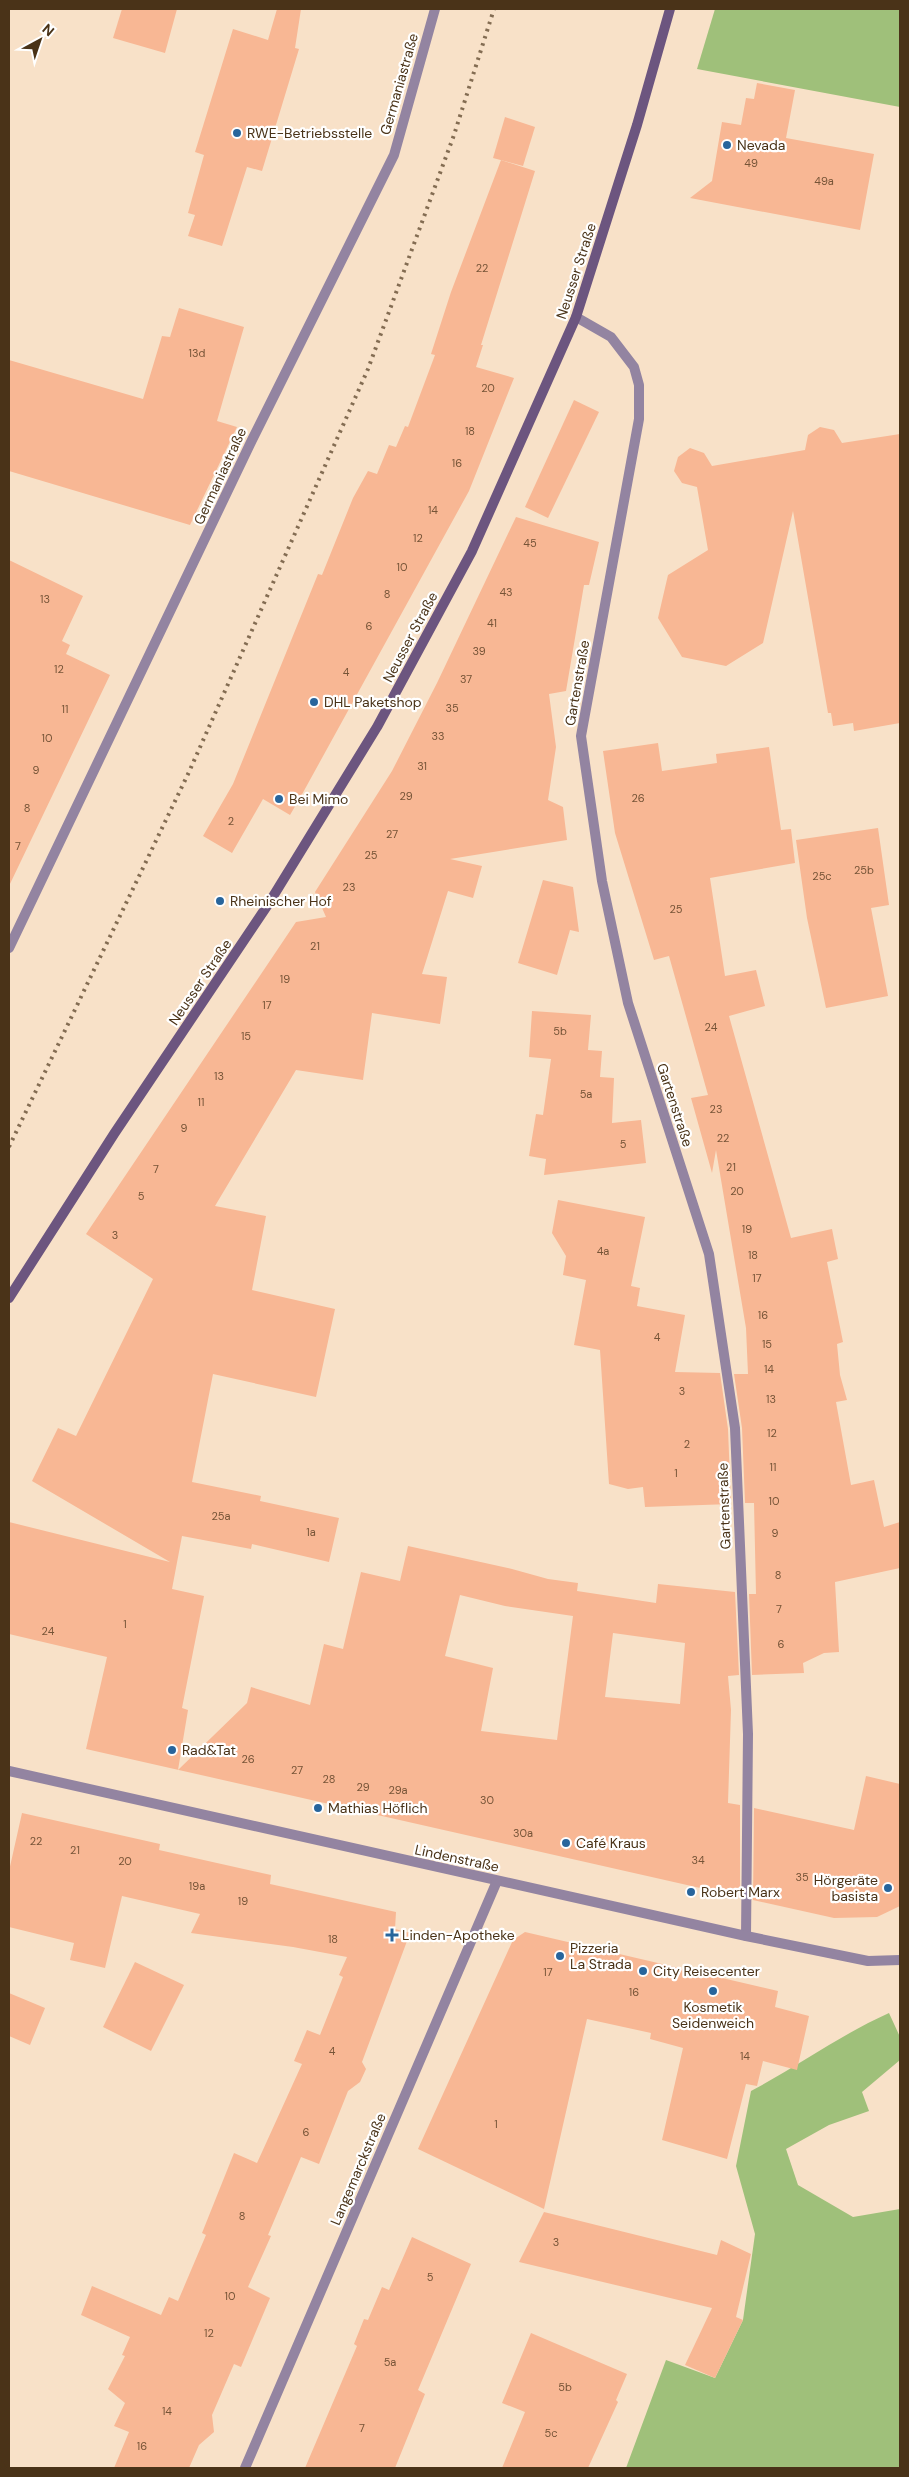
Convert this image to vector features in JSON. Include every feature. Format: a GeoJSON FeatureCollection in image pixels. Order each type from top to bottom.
{"type":"FeatureCollection","features":[{"type":"Feature","properties":{"kind":"street","name":"Germaniastraße"},"geometry":{"type":"LineString","coordinates":[[9,948],[252,440],[394,156],[435,9]]}},
{"type":"Feature","properties":{"kind":"street","name":"Neusser Straße"},"geometry":{"type":"LineString","coordinates":[[9,1298],[114,1134],[269,903],[377,727],[472,551],[576,317],[637,125],[670,9]]}},
{"type":"Feature","properties":{"kind":"street","name":"Gartenstraße"},"geometry":{"type":"LineString","coordinates":[[576,317],[610,337],[634,367],[639,384],[639,419],[581,736],[602,881],[628,1003],[709,1254],[735,1428],[748,1734],[746,1936]]}},
{"type":"Feature","properties":{"kind":"street","name":"Lindenstraße"},"geometry":{"type":"LineString","coordinates":[[9,1771],[746,1936],[868,1961],[900,1960]]}},
{"type":"Feature","properties":{"kind":"street","name":"Langemarckstraße"},"geometry":{"type":"LineString","coordinates":[[245,2468],[497,1880]]}},
{"type":"Feature","properties":{"kind":"green space"},"geometry":{"type":"Polygon","coordinates":[[[715,9],[900,9],[900,107],[697,69],[715,9]]]}},
{"type":"Feature","properties":{"kind":"green space"},"geometry":{"type":"Polygon","coordinates":[[[889,2013],[900,2037],[900,2060],[862,2092],[869,2111],[829,2125],[786,2149],[798,2185],[853,2217],[900,2209],[900,2468],[626,2468],[666,2360],[715,2378],[743,2320],[755,2234],[736,2166],[751,2091],[853,2031],[889,2013]]]}},
{"type":"Feature","properties":{"kind":"building"},"geometry":{"type":"Polygon","coordinates":[[[122,9],[177,9],[165,53],[113,38],[122,9]]]}},
{"type":"Feature","properties":{"kind":"building","name":"RWE-Betriebsstelle"},"geometry":{"type":"Polygon","coordinates":[[[277,9],[301,9],[295,48],[299,49],[262,171],[247,167],[222,246],[188,236],[195,215],[188,213],[204,155],[195,152],[233,29],[268,40],[277,9]]]}},
{"type":"Feature","properties":{"kind":"building"},"geometry":{"type":"Polygon","coordinates":[[[757,83],[795,90],[786,138],[874,154],[860,230],[690,198],[712,181],[722,122],[741,125],[746,98],[754,99],[757,83]]]}},
{"type":"Feature","properties":{"kind":"building"},"geometry":{"type":"Polygon","coordinates":[[[505,117],[535,127],[523,166],[493,158],[505,117]]]}},
{"type":"Feature","properties":{"kind":"building"},"geometry":{"type":"Polygon","coordinates":[[[501,160],[535,171],[481,345],[483,345],[476,367],[514,378],[469,491],[290,815],[263,799],[232,853],[203,836],[233,784],[318,574],[322,575],[353,498],[368,471],[377,474],[389,445],[396,447],[405,426],[408,427],[435,355],[431,354],[451,292],[501,160]]]}},
{"type":"Feature","properties":{"kind":"building"},"geometry":{"type":"Polygon","coordinates":[[[179,308],[244,327],[217,421],[237,427],[190,525],[9,471],[9,360],[143,399],[162,336],[170,337],[179,308]]]}},
{"type":"Feature","properties":{"kind":"building"},"geometry":{"type":"Polygon","coordinates":[[[574,400],[599,412],[548,518],[525,507],[574,400]]]}},
{"type":"Feature","properties":{"kind":"building"},"geometry":{"type":"Polygon","coordinates":[[[820,427],[834,430],[842,443],[900,434],[900,723],[854,731],[853,723],[833,726],[831,713],[828,713],[793,511],[763,643],[726,666],[682,657],[658,618],[668,575],[708,550],[697,487],[682,483],[674,471],[678,457],[690,448],[704,453],[712,466],[805,450],[808,435],[820,427]]]}},
{"type":"Feature","properties":{"kind":"building"},"geometry":{"type":"Polygon","coordinates":[[[516,517],[599,542],[589,585],[584,585],[566,691],[549,694],[556,747],[548,800],[563,807],[567,840],[450,859],[482,866],[473,898],[448,891],[422,974],[447,977],[440,1024],[372,1013],[363,1080],[296,1070],[215,1206],[266,1216],[252,1290],[335,1309],[316,1397],[213,1374],[192,1482],[261,1496],[260,1501],[339,1518],[329,1562],[252,1544],[251,1549],[182,1536],[172,1589],[204,1596],[182,1708],[188,1710],[178,1770],[86,1749],[107,1657],[9,1634],[9,1522],[170,1562],[32,1481],[58,1428],[76,1436],[153,1279],[86,1234],[296,922],[326,917],[315,892],[392,771],[437,683],[516,517]]]}},
{"type":"Feature","properties":{"kind":"building"},"geometry":{"type":"Polygon","coordinates":[[[9,560],[83,596],[62,641],[70,645],[66,654],[110,675],[9,886],[9,560]]]}},
{"type":"Feature","properties":{"kind":"building"},"geometry":{"type":"Polygon","coordinates":[[[658,743],[662,771],[717,763],[716,754],[769,747],[781,830],[791,829],[795,863],[710,878],[725,976],[756,970],[765,1006],[729,1016],[791,1238],[832,1229],[838,1259],[827,1262],[843,1342],[837,1344],[840,1375],[847,1400],[836,1402],[851,1485],[874,1480],[884,1527],[900,1522],[900,1568],[835,1582],[839,1652],[824,1653],[803,1663],[804,1673],[752,1675],[749,1594],[756,1594],[754,1503],[745,1503],[742,1428],[734,1374],[748,1374],[746,1328],[716,1150],[712,1173],[691,1098],[708,1095],[669,956],[654,960],[615,833],[603,751],[658,743]]]}},
{"type":"Feature","properties":{"kind":"building"},"geometry":{"type":"Polygon","coordinates":[[[878,828],[889,905],[871,908],[888,996],[826,1008],[807,918],[796,840],[878,828]]]}},
{"type":"Feature","properties":{"kind":"building"},"geometry":{"type":"Polygon","coordinates":[[[543,880],[573,887],[579,932],[570,930],[557,975],[518,963],[543,880]]]}},
{"type":"Feature","properties":{"kind":"building"},"geometry":{"type":"Polygon","coordinates":[[[532,1011],[591,1015],[588,1050],[602,1051],[600,1077],[614,1078],[612,1123],[641,1120],[646,1163],[544,1175],[546,1159],[529,1156],[536,1114],[543,1115],[551,1059],[529,1057],[532,1011]]]}},
{"type":"Feature","properties":{"kind":"building"},"geometry":{"type":"Polygon","coordinates":[[[558,1200],[645,1217],[631,1286],[640,1288],[637,1306],[685,1315],[675,1372],[720,1373],[728,1429],[731,1504],[645,1507],[643,1487],[628,1489],[609,1484],[600,1350],[574,1345],[586,1280],[563,1275],[566,1256],[552,1233],[558,1200]]]}},
{"type":"Feature","properties":{"kind":"building"},"geometry":{"type":"Polygon","coordinates":[[[408,1546],[548,1579],[578,1583],[577,1591],[656,1603],[658,1584],[735,1592],[739,1675],[728,1676],[731,1710],[728,1803],[740,1805],[740,1897],[178,1770],[247,1703],[251,1687],[310,1705],[324,1644],[343,1649],[361,1572],[400,1581],[408,1546]],[[460,1595],[445,1656],[493,1668],[481,1731],[557,1740],[573,1616],[505,1606],[460,1595]],[[613,1633],[605,1697],[680,1704],[685,1643],[613,1633]]]}},
{"type":"Feature","properties":{"kind":"building"},"geometry":{"type":"Polygon","coordinates":[[[866,1776],[900,1784],[900,1906],[877,1917],[834,1918],[753,1900],[754,1808],[854,1830],[866,1776]]]}},
{"type":"Feature","properties":{"kind":"building"},"geometry":{"type":"Polygon","coordinates":[[[22,1813],[160,1844],[159,1850],[271,1875],[270,1884],[396,1912],[395,1929],[410,1933],[362,2062],[366,2069],[360,2082],[348,2091],[319,2164],[301,2157],[268,2235],[271,2236],[248,2287],[270,2298],[241,2367],[234,2364],[212,2415],[214,2432],[199,2445],[189,2468],[114,2468],[129,2432],[114,2426],[125,2403],[108,2389],[125,2356],[122,2355],[130,2337],[81,2315],[92,2286],[161,2315],[169,2297],[178,2301],[206,2235],[202,2233],[234,2153],[257,2163],[302,2064],[294,2061],[307,2030],[320,2035],[343,1977],[339,1975],[347,1957],[293,1947],[191,1933],[200,1914],[122,1896],[105,1968],[70,1960],[74,1943],[9,1927],[9,1871],[22,1813]]]}},
{"type":"Feature","properties":{"kind":"building"},"geometry":{"type":"Polygon","coordinates":[[[525,1932],[778,1991],[775,2007],[809,2016],[797,2070],[763,2061],[757,2086],[746,2084],[727,2159],[662,2140],[683,2048],[650,2039],[651,2033],[587,2019],[544,2209],[418,2149],[513,1940],[525,1932]]]}},
{"type":"Feature","properties":{"kind":"building"},"geometry":{"type":"Polygon","coordinates":[[[135,1962],[184,1985],[151,2051],[103,2027],[135,1962]]]}},
{"type":"Feature","properties":{"kind":"building"},"geometry":{"type":"Polygon","coordinates":[[[9,1993],[45,2008],[30,2045],[9,2036],[9,1993]]]}},
{"type":"Feature","properties":{"kind":"building"},"geometry":{"type":"Polygon","coordinates":[[[544,2212],[717,2255],[721,2240],[751,2254],[736,2317],[743,2320],[715,2378],[685,2365],[712,2308],[519,2262],[544,2212]]]}},
{"type":"Feature","properties":{"kind":"building"},"geometry":{"type":"Polygon","coordinates":[[[412,2237],[471,2264],[418,2390],[425,2394],[395,2468],[305,2468],[357,2346],[354,2344],[364,2319],[368,2320],[382,2287],[389,2290],[412,2237]]]}},
{"type":"Feature","properties":{"kind":"building"},"geometry":{"type":"Polygon","coordinates":[[[531,2333],[627,2374],[616,2400],[618,2402],[588,2468],[502,2468],[525,2412],[502,2403],[531,2333]]]}},
{"type":"Feature","properties":{"kind":"railway"},"geometry":{"type":"LineString","coordinates":[[9,1147],[189,772],[368,369],[454,135],[494,9]]}},
{"type":"Feature","properties":{"kind":"place","name":"RWE-Betriebsstelle"},"geometry":{"type":"Point","coordinates":[237,133]}},
{"type":"Feature","properties":{"kind":"place","name":"Nevada"},"geometry":{"type":"Point","coordinates":[727,145]}},
{"type":"Feature","properties":{"kind":"place","name":"DHL Paketshop"},"geometry":{"type":"Point","coordinates":[314,702]}},
{"type":"Feature","properties":{"kind":"place","name":"Bei Mimo"},"geometry":{"type":"Point","coordinates":[279,799]}},
{"type":"Feature","properties":{"kind":"place","name":"Rheinischer Hof"},"geometry":{"type":"Point","coordinates":[220,901]}},
{"type":"Feature","properties":{"kind":"place","name":"Rad&Tat"},"geometry":{"type":"Point","coordinates":[172,1750]}},
{"type":"Feature","properties":{"kind":"place","name":"Mathias Höflich"},"geometry":{"type":"Point","coordinates":[318,1808]}},
{"type":"Feature","properties":{"kind":"place","name":"Café Kraus"},"geometry":{"type":"Point","coordinates":[566,1843]}},
{"type":"Feature","properties":{"kind":"place","name":"Hörgeräte basista"},"geometry":{"type":"Point","coordinates":[888,1888]}},
{"type":"Feature","properties":{"kind":"place","name":"Robert Marx"},"geometry":{"type":"Point","coordinates":[691,1892]}},
{"type":"Feature","properties":{"kind":"place","name":"Linden-Apotheke"},"geometry":{"type":"Point","coordinates":[392,1935]}},
{"type":"Feature","properties":{"kind":"place","name":"Pizzeria La Strada"},"geometry":{"type":"Point","coordinates":[560,1956]}},
{"type":"Feature","properties":{"kind":"place","name":"City Reisecenter"},"geometry":{"type":"Point","coordinates":[643,1971]}},
{"type":"Feature","properties":{"kind":"place","name":"Kosmetik Seidenweich"},"geometry":{"type":"Point","coordinates":[713,1991]}}]}
